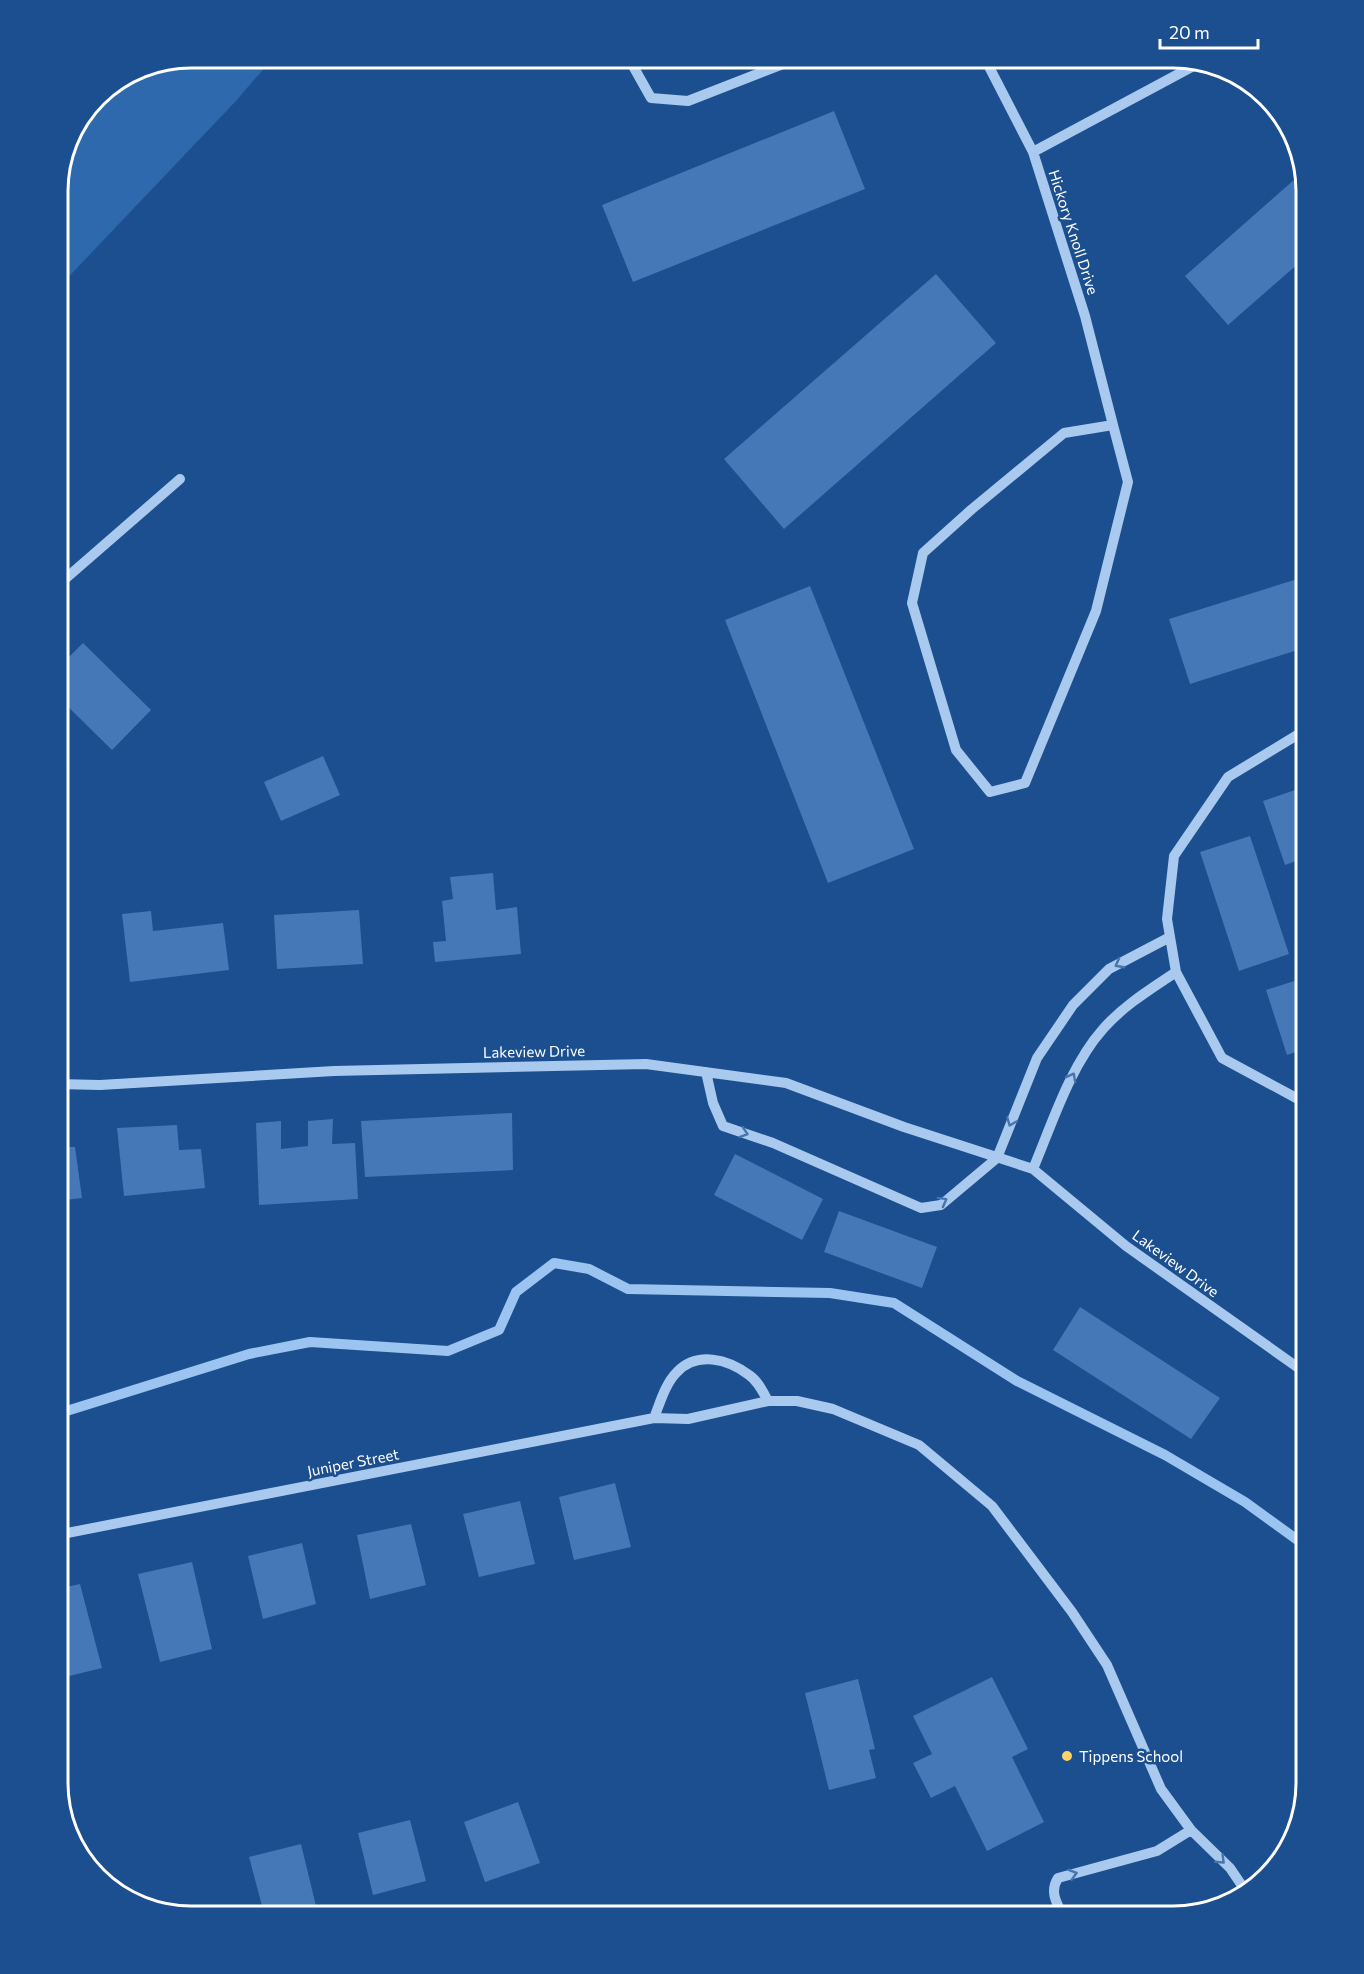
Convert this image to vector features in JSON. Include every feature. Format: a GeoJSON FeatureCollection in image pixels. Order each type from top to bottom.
{"type":"FeatureCollection","features":[{"type":"Feature","properties":{"kind":"street"},"geometry":{"type":"LineString","coordinates":[[634,68],[651,98],[688,101],[773,68]]}},
{"type":"Feature","properties":{"kind":"street","name":"Hickory Knoll Drive"},"geometry":{"type":"LineString","coordinates":[[990,68],[1033,152],[1085,316],[1128,482],[1096,611],[1025,783],[990,792],[956,750],[912,603],[923,554],[972,508],[1064,433],[1113,425]]}},
{"type":"Feature","properties":{"kind":"street"},"geometry":{"type":"LineString","coordinates":[[1033,152],[1188,69]]}},
{"type":"Feature","properties":{"kind":"street"},"geometry":{"type":"LineString","coordinates":[[68,576],[180,479]]}},
{"type":"Feature","properties":{"kind":"street"},"geometry":{"type":"LineString","coordinates":[[1297,735],[1228,777],[1174,856],[1167,919],[1176,972],[1222,1058],[1297,1098]]}},
{"type":"Feature","properties":{"kind":"street"},"geometry":{"type":"LineString","coordinates":[[706,1072],[713,1102],[723,1126],[773,1143],[921,1208],[941,1205],[997,1158],[1037,1058],[1073,1005],[1109,969],[1170,937]]}},
{"type":"Feature","properties":{"kind":"street"},"geometry":{"type":"LineString","coordinates":[[1033,1169],[1072,1076],[1102,1029],[1132,1001],[1176,972]]}},
{"type":"Feature","properties":{"kind":"street","name":"Lakeview Drive"},"geometry":{"type":"LineString","coordinates":[[68,1084],[100,1085],[334,1071],[646,1064],[786,1083],[904,1127],[1033,1169],[1126,1246],[1297,1367]]}},
{"type":"Feature","properties":{"kind":"street"},"geometry":{"type":"LineString","coordinates":[[654,1418],[675,1374],[690,1362],[701,1358],[713,1358],[733,1365],[750,1375],[768,1401]]}},
{"type":"Feature","properties":{"kind":"street","name":"Juniper Street"},"geometry":{"type":"LineString","coordinates":[[68,1533],[654,1418],[688,1419],[768,1401],[797,1401],[833,1408],[919,1445],[992,1506],[1072,1611],[1107,1665],[1161,1789],[1191,1830],[1230,1868],[1242,1885]]}},
{"type":"Feature","properties":{"kind":"street"},"geometry":{"type":"LineString","coordinates":[[1059,1906],[1053,1885],[1058,1878],[1157,1851],[1191,1830]]}},
{"type":"Feature","properties":{"kind":"shaded area"},"geometry":{"type":"Polygon","coordinates":[[[264,68],[68,277],[70,166],[84,129],[103,103],[136,80],[166,70],[264,68]]]}},
{"type":"Feature","properties":{"kind":"building"},"geometry":{"type":"Polygon","coordinates":[[[834,111],[865,189],[633,282],[602,205],[834,111]]]}},
{"type":"Feature","properties":{"kind":"building"},"geometry":{"type":"Polygon","coordinates":[[[1296,180],[1297,265],[1228,325],[1185,276],[1296,180]]]}},
{"type":"Feature","properties":{"kind":"building"},"geometry":{"type":"Polygon","coordinates":[[[936,274],[996,343],[784,529],[724,459],[936,274]]]}},
{"type":"Feature","properties":{"kind":"building"},"geometry":{"type":"Polygon","coordinates":[[[1297,579],[1297,650],[1190,684],[1169,619],[1297,579]]]}},
{"type":"Feature","properties":{"kind":"building"},"geometry":{"type":"Polygon","coordinates":[[[810,586],[914,849],[828,883],[725,620],[810,586]]]}},
{"type":"Feature","properties":{"kind":"building"},"geometry":{"type":"Polygon","coordinates":[[[83,643],[151,710],[112,750],[68,707],[68,658],[83,643]]]}},
{"type":"Feature","properties":{"kind":"building"},"geometry":{"type":"Polygon","coordinates":[[[323,756],[340,795],[281,821],[264,782],[323,756]]]}},
{"type":"Feature","properties":{"kind":"building"},"geometry":{"type":"Polygon","coordinates":[[[1297,789],[1297,861],[1285,865],[1263,801],[1297,789]]]}},
{"type":"Feature","properties":{"kind":"building"},"geometry":{"type":"Polygon","coordinates":[[[1250,836],[1289,954],[1239,971],[1200,852],[1250,836]]]}},
{"type":"Feature","properties":{"kind":"building"},"geometry":{"type":"Polygon","coordinates":[[[493,873],[496,910],[517,907],[521,954],[435,962],[433,942],[446,941],[442,901],[453,899],[450,877],[493,873]]]}},
{"type":"Feature","properties":{"kind":"building"},"geometry":{"type":"Polygon","coordinates":[[[359,910],[363,964],[277,969],[274,915],[359,910]]]}},
{"type":"Feature","properties":{"kind":"building"},"geometry":{"type":"Polygon","coordinates":[[[151,911],[153,931],[223,923],[229,970],[130,982],[122,914],[151,911]]]}},
{"type":"Feature","properties":{"kind":"building"},"geometry":{"type":"Polygon","coordinates":[[[1297,980],[1297,1052],[1287,1055],[1266,990],[1297,980]]]}},
{"type":"Feature","properties":{"kind":"building"},"geometry":{"type":"Polygon","coordinates":[[[512,1113],[513,1170],[365,1177],[361,1121],[512,1113]]]}},
{"type":"Feature","properties":{"kind":"building"},"geometry":{"type":"Polygon","coordinates":[[[333,1119],[332,1144],[355,1143],[358,1199],[259,1205],[256,1123],[281,1121],[281,1149],[308,1146],[308,1121],[333,1119]]]}},
{"type":"Feature","properties":{"kind":"building"},"geometry":{"type":"Polygon","coordinates":[[[177,1125],[179,1150],[201,1149],[205,1188],[124,1196],[117,1128],[177,1125]]]}},
{"type":"Feature","properties":{"kind":"building"},"geometry":{"type":"Polygon","coordinates":[[[68,1147],[75,1147],[82,1198],[68,1200],[68,1147]]]}},
{"type":"Feature","properties":{"kind":"building"},"geometry":{"type":"Polygon","coordinates":[[[735,1154],[823,1199],[802,1240],[714,1195],[735,1154]]]}},
{"type":"Feature","properties":{"kind":"building"},"geometry":{"type":"Polygon","coordinates":[[[839,1211],[937,1247],[922,1288],[824,1252],[839,1211]]]}},
{"type":"Feature","properties":{"kind":"building"},"geometry":{"type":"Polygon","coordinates":[[[1080,1307],[1220,1398],[1191,1439],[1053,1350],[1080,1307]]]}},
{"type":"Feature","properties":{"kind":"building"},"geometry":{"type":"Polygon","coordinates":[[[615,1483],[631,1547],[574,1560],[559,1497],[615,1483]]]}},
{"type":"Feature","properties":{"kind":"building"},"geometry":{"type":"Polygon","coordinates":[[[520,1501],[535,1564],[479,1577],[463,1514],[520,1501]]]}},
{"type":"Feature","properties":{"kind":"building"},"geometry":{"type":"Polygon","coordinates":[[[411,1524],[426,1585],[370,1599],[357,1535],[411,1524]]]}},
{"type":"Feature","properties":{"kind":"building"},"geometry":{"type":"Polygon","coordinates":[[[302,1543],[316,1604],[263,1619],[248,1556],[302,1543]]]}},
{"type":"Feature","properties":{"kind":"building"},"geometry":{"type":"Polygon","coordinates":[[[192,1562],[212,1649],[160,1662],[138,1574],[192,1562]]]}},
{"type":"Feature","properties":{"kind":"building"},"geometry":{"type":"Polygon","coordinates":[[[80,1584],[102,1668],[68,1676],[68,1587],[80,1584]]]}},
{"type":"Feature","properties":{"kind":"building"},"geometry":{"type":"Polygon","coordinates":[[[992,1677],[1028,1749],[1012,1757],[1044,1822],[987,1851],[955,1786],[931,1798],[913,1763],[932,1754],[913,1716],[992,1677]]]}},
{"type":"Feature","properties":{"kind":"building"},"geometry":{"type":"Polygon","coordinates":[[[858,1679],[875,1749],[869,1750],[876,1778],[829,1790],[805,1693],[858,1679]]]}},
{"type":"Feature","properties":{"kind":"building"},"geometry":{"type":"Polygon","coordinates":[[[518,1802],[540,1863],[485,1882],[464,1822],[518,1802]]]}},
{"type":"Feature","properties":{"kind":"building"},"geometry":{"type":"Polygon","coordinates":[[[410,1820],[426,1881],[373,1895],[358,1833],[410,1820]]]}},
{"type":"Feature","properties":{"kind":"building"},"geometry":{"type":"Polygon","coordinates":[[[301,1844],[316,1906],[262,1906],[249,1857],[301,1844]]]}},
{"type":"Feature","properties":{"kind":"waterway"},"geometry":{"type":"LineString","coordinates":[[68,1411],[249,1354],[310,1342],[448,1351],[499,1330],[516,1292],[554,1263],[589,1269],[628,1289],[830,1293],[894,1303],[1017,1381],[1165,1455],[1245,1502],[1297,1540]]}},
{"type":"Feature","properties":{"kind":"place","name":"Tippens School"},"geometry":{"type":"Point","coordinates":[1067,1756]}}]}
